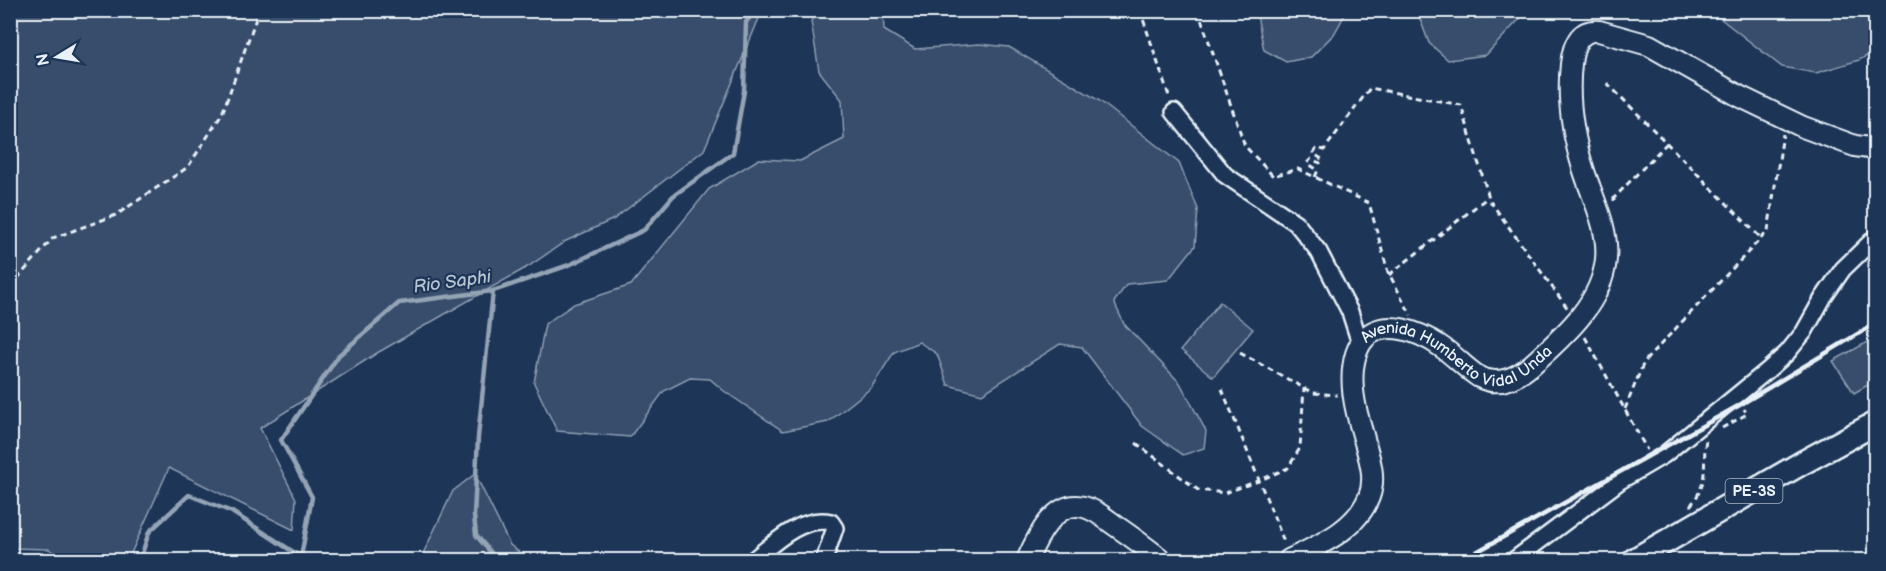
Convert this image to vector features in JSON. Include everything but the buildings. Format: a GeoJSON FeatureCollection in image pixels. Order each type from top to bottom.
{"type":"FeatureCollection","features":[{"type":"Feature","properties":{"kind":"highway","name":"PE-3S"},"geometry":{"type":"LineString","coordinates":[[1634,561],[1875,423]]}},
{"type":"Feature","properties":{"kind":"main road","name":"Avenida Humberto Vidal Unda"},"geometry":{"type":"LineString","coordinates":[[1290,560],[1319,545],[1351,524],[1363,509],[1370,494],[1373,478],[1354,397],[1353,364],[1360,343],[1368,334],[1388,328],[1404,330],[1441,346],[1486,381],[1509,380],[1532,365],[1558,341],[1586,310],[1593,298],[1603,274],[1606,258],[1605,237],[1584,171],[1571,109],[1569,82],[1572,55],[1578,38],[1591,30],[1649,45],[1739,96],[1803,127],[1855,146],[1875,149]]}},
{"type":"Feature","properties":{"kind":"main road"},"geometry":{"type":"LineString","coordinates":[[1027,561],[1034,544],[1051,518],[1061,510],[1082,506],[1095,512],[1162,561]]}},
{"type":"Feature","properties":{"kind":"street"},"geometry":{"type":"LineString","coordinates":[[1174,112],[1226,175],[1296,223],[1319,252],[1350,312],[1360,343]]}},
{"type":"Feature","properties":{"kind":"street"},"geometry":{"type":"LineString","coordinates":[[1514,561],[1620,481],[1664,455],[1787,353],[1804,333],[1823,298],[1843,269],[1875,237]]}},
{"type":"Feature","properties":{"kind":"street"},"geometry":{"type":"LineString","coordinates":[[753,561],[785,535],[804,525],[824,520],[831,522],[835,528],[824,561]]}},
{"type":"Feature","properties":{"kind":"path"},"geometry":{"type":"LineString","coordinates":[[10,287],[53,238],[116,215],[188,167],[222,114],[259,10]]}},
{"type":"Feature","properties":{"kind":"path"},"geometry":{"type":"LineString","coordinates":[[1140,10],[1174,112]]}},
{"type":"Feature","properties":{"kind":"path"},"geometry":{"type":"LineString","coordinates":[[1198,10],[1245,146],[1273,176],[1298,169],[1369,202],[1389,275],[1424,337]]}},
{"type":"Feature","properties":{"kind":"path"},"geometry":{"type":"LineString","coordinates":[[1607,83],[1761,238]]}},
{"type":"Feature","properties":{"kind":"path"},"geometry":{"type":"LineString","coordinates":[[1316,177],[1318,170],[1307,163],[1311,159],[1320,163],[1323,160],[1313,153],[1317,148],[1324,150],[1370,88],[1461,105],[1488,197],[1576,320],[1648,451]]}},
{"type":"Feature","properties":{"kind":"path"},"geometry":{"type":"LineString","coordinates":[[1625,410],[1644,362],[1768,231],[1785,117]]}},
{"type":"Feature","properties":{"kind":"path"},"geometry":{"type":"LineString","coordinates":[[1614,210],[1614,198],[1667,143]]}},
{"type":"Feature","properties":{"kind":"path"},"geometry":{"type":"LineString","coordinates":[[1389,275],[1488,197]]}},
{"type":"Feature","properties":{"kind":"path"},"geometry":{"type":"LineString","coordinates":[[1240,353],[1314,393],[1354,397]]}},
{"type":"Feature","properties":{"kind":"path"},"geometry":{"type":"LineString","coordinates":[[1136,443],[1198,490],[1225,493],[1258,482],[1288,468],[1300,448],[1304,388]]}},
{"type":"Feature","properties":{"kind":"path"},"geometry":{"type":"LineString","coordinates":[[1222,389],[1290,560]]}},
{"type":"Feature","properties":{"kind":"path"},"geometry":{"type":"LineString","coordinates":[[1720,429],[1747,414],[1737,396]]}},
{"type":"Feature","properties":{"kind":"path"},"geometry":{"type":"LineString","coordinates":[[1681,533],[1686,514],[1700,492],[1705,472],[1706,440],[1711,434]]}},
{"type":"Feature","properties":{"kind":"path"},"geometry":{"type":"LineString","coordinates":[[1723,554],[1727,561]]}},
{"type":"Feature","properties":{"kind":"shaded area"},"geometry":{"type":"Polygon","coordinates":[[[11,10],[762,11],[704,150],[614,219],[566,241],[529,266],[377,353],[260,428],[296,499],[294,530],[169,468],[128,560],[63,560],[49,549],[11,548],[11,10]]]}},
{"type":"Feature","properties":{"kind":"shaded area"},"geometry":{"type":"Polygon","coordinates":[[[1256,10],[1347,11],[1334,34],[1311,57],[1286,62],[1264,50],[1256,10]]]}},
{"type":"Feature","properties":{"kind":"shaded area"},"geometry":{"type":"Polygon","coordinates":[[[819,11],[883,11],[884,30],[915,49],[979,44],[1009,47],[1100,101],[1179,163],[1198,209],[1195,246],[1168,280],[1127,284],[1114,302],[1124,324],[1180,383],[1206,431],[1204,448],[1183,455],[1142,426],[1082,347],[1060,344],[982,394],[948,385],[937,354],[919,342],[894,352],[871,388],[828,422],[783,431],[710,379],[690,378],[664,391],[630,437],[557,431],[534,383],[545,324],[574,304],[631,285],[709,189],[759,159],[800,161],[844,139],[842,100],[819,71],[811,21],[819,11]]]}},
{"type":"Feature","properties":{"kind":"shaded area"},"geometry":{"type":"Polygon","coordinates":[[[1417,11],[1527,11],[1486,55],[1448,60],[1429,43],[1417,11]]]}},
{"type":"Feature","properties":{"kind":"shaded area"},"geometry":{"type":"Polygon","coordinates":[[[1711,11],[1875,11],[1875,52],[1859,60],[1816,73],[1782,67],[1711,11]]]}},
{"type":"Feature","properties":{"kind":"shaded area"},"geometry":{"type":"Polygon","coordinates":[[[1220,302],[1253,329],[1213,377],[1181,350],[1220,302]]]}},
{"type":"Feature","properties":{"kind":"shaded area"},"geometry":{"type":"Polygon","coordinates":[[[1875,338],[1875,381],[1854,393],[1833,361],[1875,338]]]}},
{"type":"Feature","properties":{"kind":"shaded area"},"geometry":{"type":"Polygon","coordinates":[[[475,474],[510,545],[529,560],[420,560],[453,491],[475,474]]]}},
{"type":"Feature","properties":{"kind":"waterway","name":"Rio Saphi"},"geometry":{"type":"LineString","coordinates":[[140,560],[149,532],[189,495],[232,512],[301,557],[312,497],[281,440],[339,355],[399,303],[493,291],[569,265],[644,230],[673,196],[733,153],[744,91],[746,22],[756,10]]}},
{"type":"Feature","properties":{"kind":"waterway"},"geometry":{"type":"LineString","coordinates":[[493,291],[478,437],[474,516],[476,535],[497,560]]}},
{"type":"Feature","properties":{"kind":"railway"},"geometry":{"type":"LineString","coordinates":[[1462,560],[1738,406],[1876,323]]}}]}
